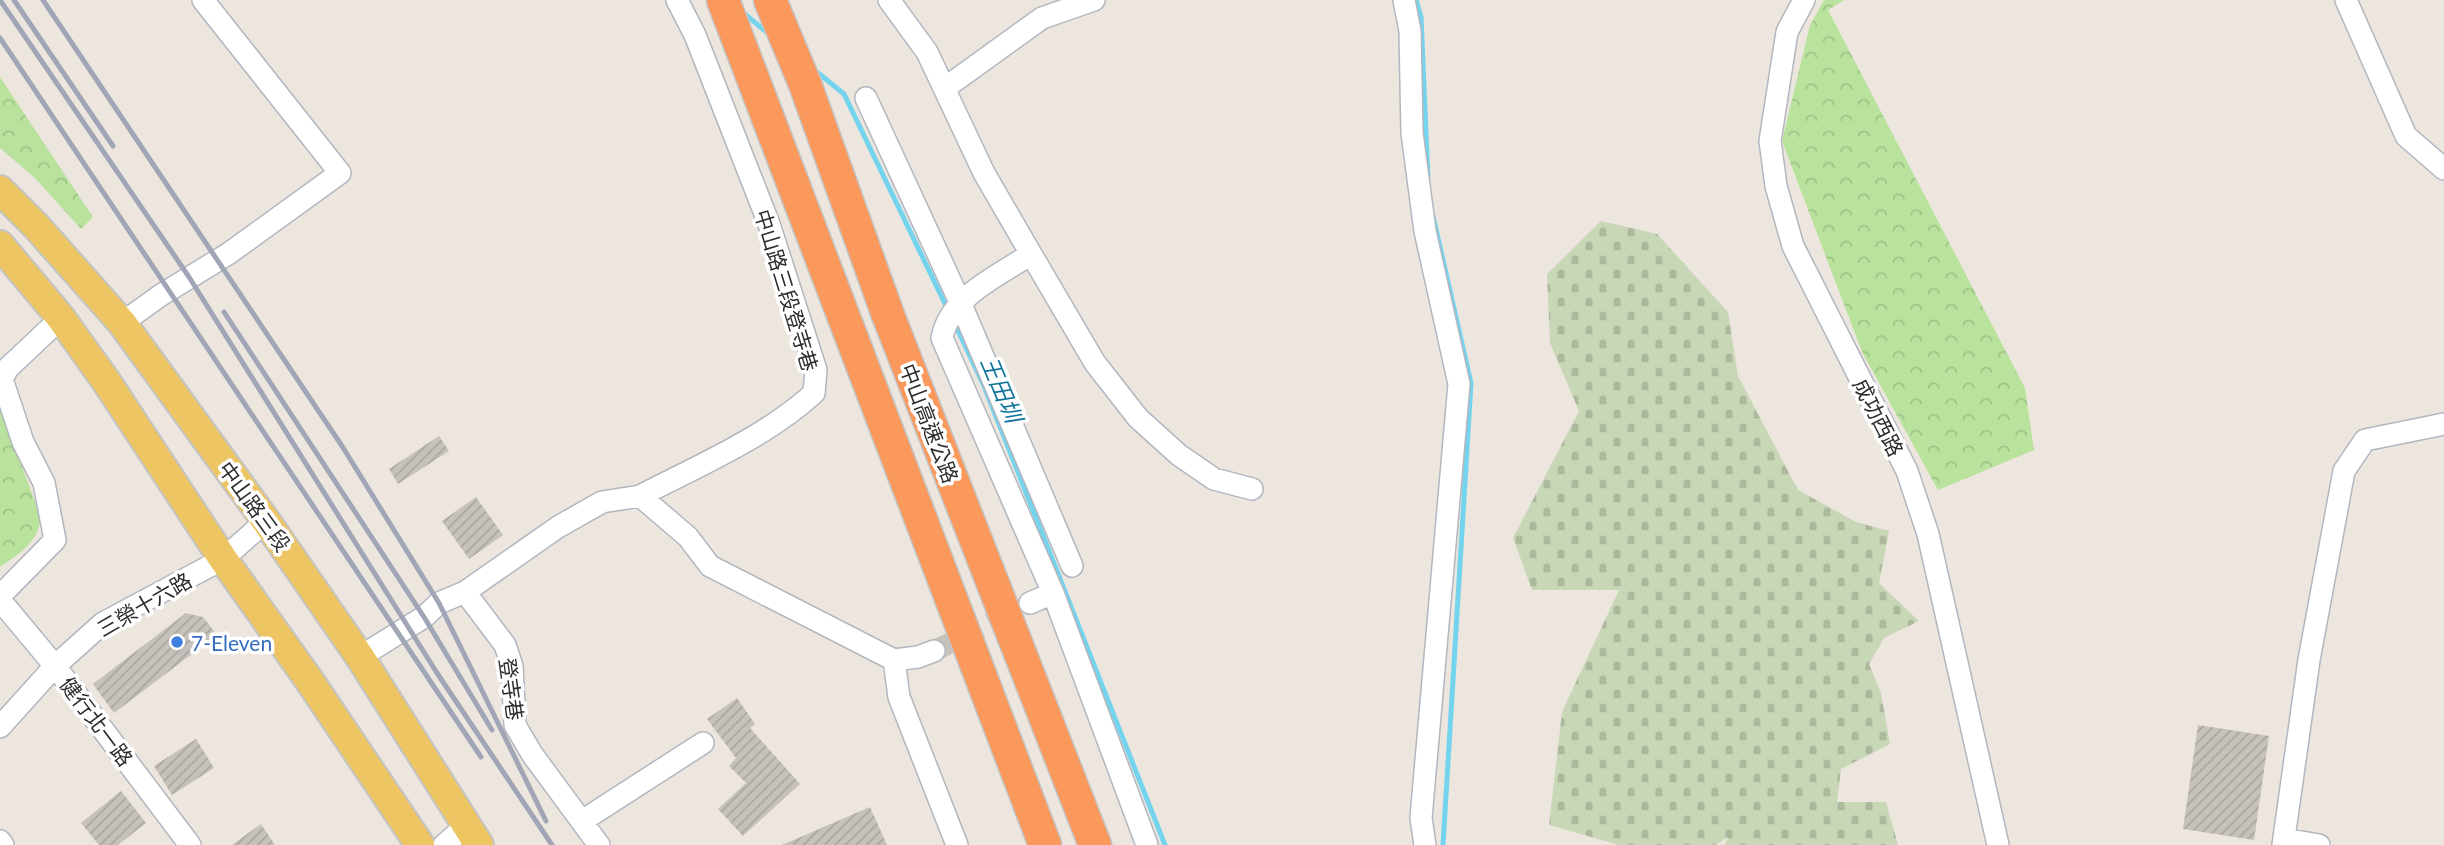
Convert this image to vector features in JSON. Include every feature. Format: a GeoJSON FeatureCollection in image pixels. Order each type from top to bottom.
{"type":"FeatureCollection","features":[{"type":"Feature","properties":{"kind":"highway","name":"中山高速公路"},"geometry":{"type":"LineString","coordinates":[[723,0],[1045,845]]}},
{"type":"Feature","properties":{"kind":"highway","name":"中山高速公路"},"geometry":{"type":"LineString","coordinates":[[770,0],[805,84],[888,315],[1094,845]]}},
{"type":"Feature","properties":{"kind":"main road","name":"中山路三段"},"geometry":{"type":"LineString","coordinates":[[0,190],[36,226],[122,323],[267,521],[360,657],[473,839]]}},
{"type":"Feature","properties":{"kind":"main road"},"geometry":{"type":"LineString","coordinates":[[0,245],[61,318],[106,381],[223,559],[309,680],[419,845]]}},
{"type":"Feature","properties":{"kind":"street"},"geometry":{"type":"LineString","coordinates":[[122,323],[161,295],[228,254],[340,173],[203,0]]}},
{"type":"Feature","properties":{"kind":"street","name":"中山路三段登寺巷"},"geometry":{"type":"LineString","coordinates":[[360,657],[424,617],[439,603],[465,592],[558,527],[602,502],[640,496],[719,456],[794,412],[814,393],[816,370],[769,225],[695,35],[677,0]]}},
{"type":"Feature","properties":{"kind":"street"},"geometry":{"type":"LineString","coordinates":[[889,0],[927,52],[984,173],[1095,363],[1138,418],[1179,455],[1214,479],[1252,489]]}},
{"type":"Feature","properties":{"kind":"street"},"geometry":{"type":"LineString","coordinates":[[945,88],[1041,9],[1094,0]]}},
{"type":"Feature","properties":{"kind":"street"},"geometry":{"type":"LineString","coordinates":[[1404,0],[1410,31],[1412,133],[1425,231],[1459,384],[1422,818],[1425,845]]}},
{"type":"Feature","properties":{"kind":"street","name":"成功西路"},"geometry":{"type":"LineString","coordinates":[[1804,0],[1787,32],[1770,141],[1776,186],[1793,246],[1907,471],[1928,534],[1998,845]]}},
{"type":"Feature","properties":{"kind":"street"},"geometry":{"type":"LineString","coordinates":[[2346,0],[2406,136],[2444,169]]}},
{"type":"Feature","properties":{"kind":"street"},"geometry":{"type":"LineString","coordinates":[[866,98],[960,302],[1072,566]]}},
{"type":"Feature","properties":{"kind":"street"},"geometry":{"type":"LineString","coordinates":[[1031,254],[960,302],[945,323],[942,338],[1053,593],[1147,845]]}},
{"type":"Feature","properties":{"kind":"street"},"geometry":{"type":"LineString","coordinates":[[0,598],[55,540],[44,482],[23,442],[2,379],[8,368],[61,318]]}},
{"type":"Feature","properties":{"kind":"street"},"geometry":{"type":"LineString","coordinates":[[2319,845],[2283,842],[2309,660],[2344,471],[2365,440],[2444,424]]}},
{"type":"Feature","properties":{"kind":"street"},"geometry":{"type":"LineString","coordinates":[[640,496],[688,537],[710,566],[894,660],[918,657],[934,651]]}},
{"type":"Feature","properties":{"kind":"street","name":"三榮十六路"},"geometry":{"type":"LineString","coordinates":[[0,727],[55,666],[103,623],[223,559],[267,521]]}},
{"type":"Feature","properties":{"kind":"street","name":"登寺巷"},"geometry":{"type":"LineString","coordinates":[[465,592],[505,645],[512,666],[515,725],[532,754],[598,845]]}},
{"type":"Feature","properties":{"kind":"street"},"geometry":{"type":"LineString","coordinates":[[1030,603],[1053,593]]}},
{"type":"Feature","properties":{"kind":"street","name":"健行北一路"},"geometry":{"type":"LineString","coordinates":[[0,598],[55,666],[190,845]]}},
{"type":"Feature","properties":{"kind":"street"},"geometry":{"type":"LineString","coordinates":[[894,660],[899,696],[957,845]]}},
{"type":"Feature","properties":{"kind":"street"},"geometry":{"type":"LineString","coordinates":[[582,821],[703,743]]}},
{"type":"Feature","properties":{"kind":"street"},"geometry":{"type":"LineString","coordinates":[[444,845],[473,839]]}},
{"type":"Feature","properties":{"kind":"green space"},"geometry":{"type":"Polygon","coordinates":[[[1824,0],[1844,0],[1828,10],[2025,388],[2034,450],[1938,490],[1862,352],[1782,141],[1810,25],[1824,0]]]}},
{"type":"Feature","properties":{"kind":"green space"},"geometry":{"type":"Polygon","coordinates":[[[0,77],[93,217],[81,229],[36,179],[0,148],[0,77]]]}},
{"type":"Feature","properties":{"kind":"green space"},"geometry":{"type":"Polygon","coordinates":[[[1601,221],[1657,234],[1728,312],[1738,376],[1798,490],[1856,522],[1889,531],[1879,583],[1919,621],[1884,638],[1869,664],[1881,693],[1890,744],[1841,769],[1837,802],[1886,802],[1898,845],[1725,845],[1728,837],[1715,845],[1619,845],[1549,825],[1562,712],[1619,590],[1532,590],[1513,538],[1579,411],[1550,343],[1547,274],[1601,221]]]}},
{"type":"Feature","properties":{"kind":"green space"},"geometry":{"type":"Polygon","coordinates":[[[0,407],[41,518],[32,541],[0,567],[0,407]]]}},
{"type":"Feature","properties":{"kind":"building"},"geometry":{"type":"Polygon","coordinates":[[[439,436],[449,451],[398,484],[389,469],[439,436]]]}},
{"type":"Feature","properties":{"kind":"building"},"geometry":{"type":"Polygon","coordinates":[[[476,497],[503,535],[469,559],[442,521],[476,497]]]}},
{"type":"Feature","properties":{"kind":"building"},"geometry":{"type":"Polygon","coordinates":[[[186,613],[203,617],[217,635],[114,713],[93,684],[186,613]]]}},
{"type":"Feature","properties":{"kind":"building"},"geometry":{"type":"Polygon","coordinates":[[[737,698],[755,724],[750,728],[800,784],[743,836],[718,809],[746,783],[729,766],[736,758],[707,719],[737,698]]]}},
{"type":"Feature","properties":{"kind":"building"},"geometry":{"type":"Polygon","coordinates":[[[2198,725],[2269,736],[2254,840],[2183,829],[2198,725]]]}},
{"type":"Feature","properties":{"kind":"building"},"geometry":{"type":"Polygon","coordinates":[[[196,739],[214,768],[172,795],[154,766],[196,739]]]}},
{"type":"Feature","properties":{"kind":"building"},"geometry":{"type":"Polygon","coordinates":[[[121,791],[146,823],[118,845],[99,845],[81,823],[121,791]]]}},
{"type":"Feature","properties":{"kind":"building"},"geometry":{"type":"Polygon","coordinates":[[[870,807],[887,845],[782,845],[870,807]]]}},
{"type":"Feature","properties":{"kind":"building"},"geometry":{"type":"Polygon","coordinates":[[[261,824],[275,845],[232,845],[261,824]]]}},
{"type":"Feature","properties":{"kind":"waterway"},"geometry":{"type":"LineString","coordinates":[[1416,0],[1421,17],[1428,179]]}},
{"type":"Feature","properties":{"kind":"waterway","name":"王田圳"},"geometry":{"type":"LineString","coordinates":[[741,11],[769,34]]}},
{"type":"Feature","properties":{"kind":"waterway","name":"王田圳"},"geometry":{"type":"LineString","coordinates":[[812,68],[844,94],[948,310]]}},
{"type":"Feature","properties":{"kind":"waterway"},"geometry":{"type":"LineString","coordinates":[[1433,216],[1471,383],[1443,845]]}},
{"type":"Feature","properties":{"kind":"waterway","name":"王田圳"},"geometry":{"type":"LineString","coordinates":[[954,322],[984,386],[1165,845]]}},
{"type":"Feature","properties":{"kind":"tunnel"},"geometry":{"type":"LineString","coordinates":[[934,651],[1016,610]]}},
{"type":"Feature","properties":{"kind":"railway"},"geometry":{"type":"LineString","coordinates":[[0,0],[189,277],[437,673],[552,845]]}},
{"type":"Feature","properties":{"kind":"railway"},"geometry":{"type":"LineString","coordinates":[[14,0],[113,146]]}},
{"type":"Feature","properties":{"kind":"railway"},"geometry":{"type":"LineString","coordinates":[[43,0],[342,446],[439,603],[546,821]]}},
{"type":"Feature","properties":{"kind":"railway"},"geometry":{"type":"LineString","coordinates":[[0,38],[481,757]]}},
{"type":"Feature","properties":{"kind":"railway"},"geometry":{"type":"LineString","coordinates":[[224,312],[424,617],[492,730]]}},
{"type":"Feature","properties":{"kind":"place","name":"7-Eleven"},"geometry":{"type":"Point","coordinates":[177,642]}}]}
